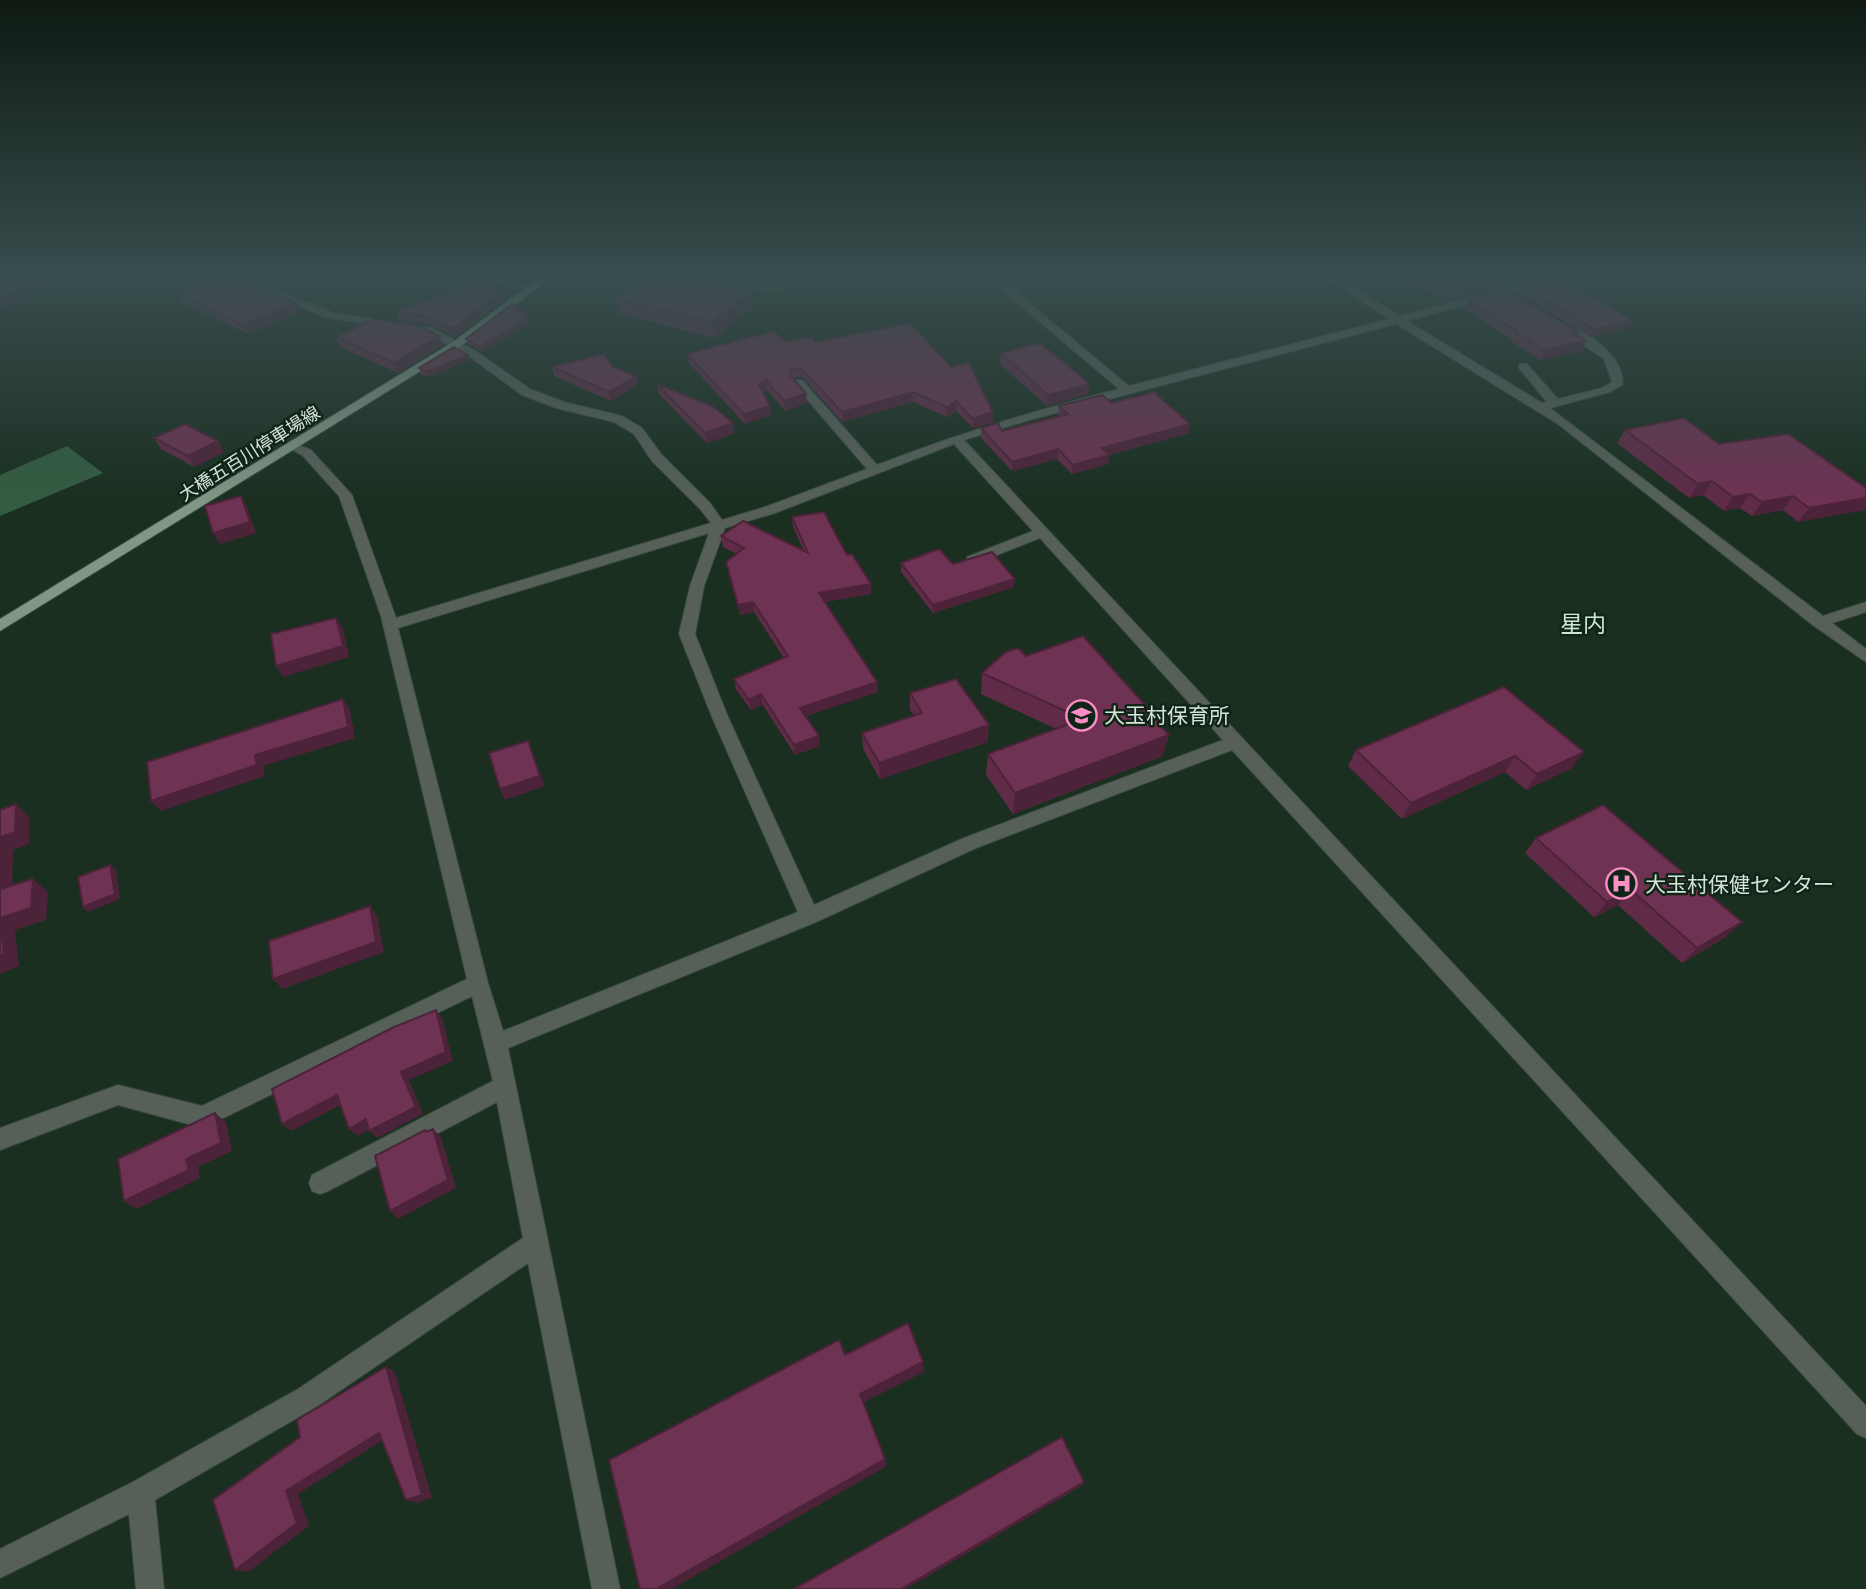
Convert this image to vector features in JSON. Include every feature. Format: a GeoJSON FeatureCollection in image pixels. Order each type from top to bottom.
{"type":"FeatureCollection","features":[{"type":"Feature","properties":{"kind":"main road","name":"大橋五百川停車場線"},"geometry":{"type":"LineString","coordinates":[[0,626],[444,352]]}},
{"type":"Feature","properties":{"kind":"street"},"geometry":{"type":"LineString","coordinates":[[469,352],[526,392],[560,405],[618,419],[638,431],[657,458],[705,506],[719,525]]}},
{"type":"Feature","properties":{"kind":"street"},"geometry":{"type":"LineString","coordinates":[[1082,352],[1128,391]]}},
{"type":"Feature","properties":{"kind":"street"},"geometry":{"type":"LineString","coordinates":[[390,625],[770,510],[956,439],[1029,416],[1274,352]]}},
{"type":"Feature","properties":{"kind":"street"},"geometry":{"type":"LineString","coordinates":[[1456,352],[1548,405],[1866,657]]}},
{"type":"Feature","properties":{"kind":"street"},"geometry":{"type":"LineString","coordinates":[[1548,405],[1606,390],[1618,383],[1614,362],[1603,352]]}},
{"type":"Feature","properties":{"kind":"street"},"geometry":{"type":"LineString","coordinates":[[1524,366],[1548,405]]}},
{"type":"Feature","properties":{"kind":"street"},"geometry":{"type":"LineString","coordinates":[[798,382],[874,469]]}},
{"type":"Feature","properties":{"kind":"street"},"geometry":{"type":"LineString","coordinates":[[956,439],[1866,1425]]}},
{"type":"Feature","properties":{"kind":"street"},"geometry":{"type":"LineString","coordinates":[[293,447],[307,453],[345,495],[390,625],[478,983],[496,1043],[607,1589]]}},
{"type":"Feature","properties":{"kind":"street"},"geometry":{"type":"LineString","coordinates":[[719,525],[697,586],[687,634],[720,717],[809,916]]}},
{"type":"Feature","properties":{"kind":"street"},"geometry":{"type":"LineString","coordinates":[[965,563],[1044,532]]}},
{"type":"Feature","properties":{"kind":"street"},"geometry":{"type":"LineString","coordinates":[[1819,622],[1866,607]]}},
{"type":"Feature","properties":{"kind":"street"},"geometry":{"type":"LineString","coordinates":[[496,1043],[809,916],[970,843],[1235,742]]}},
{"type":"Feature","properties":{"kind":"street"},"geometry":{"type":"LineString","coordinates":[[0,1139],[118,1095],[203,1117],[478,983]]}},
{"type":"Feature","properties":{"kind":"street"},"geometry":{"type":"LineString","coordinates":[[320,1183],[503,1087]]}},
{"type":"Feature","properties":{"kind":"street"},"geometry":{"type":"LineString","coordinates":[[0,1564],[141,1493],[307,1398],[537,1243]]}},
{"type":"Feature","properties":{"kind":"street"},"geometry":{"type":"LineString","coordinates":[[141,1493],[150,1589]]}},
{"type":"Feature","properties":{"kind":"green space"},"geometry":{"type":"Polygon","coordinates":[[[67,446],[103,473],[0,516],[0,475],[67,446]]]}},
{"type":"Feature","properties":{"kind":"building"},"geometry":{"type":"Polygon","coordinates":[[[370,352],[412,352],[394,363],[370,352]]]}},
{"type":"Feature","properties":{"kind":"building"},"geometry":{"type":"Polygon","coordinates":[[[445,352],[463,352],[468,355],[427,372],[419,368],[445,352]]]}},
{"type":"Feature","properties":{"kind":"building"},"geometry":{"type":"Polygon","coordinates":[[[937,352],[951,367],[969,363],[993,412],[973,419],[956,401],[947,407],[913,392],[842,412],[801,368],[791,369],[790,375],[806,394],[784,401],[766,380],[759,385],[770,406],[744,414],[687,354],[937,352]]]}},
{"type":"Feature","properties":{"kind":"building"},"geometry":{"type":"Polygon","coordinates":[[[1051,352],[1090,384],[1048,395],[1001,353],[1051,352]]]}},
{"type":"Feature","properties":{"kind":"building"},"geometry":{"type":"Polygon","coordinates":[[[604,354],[613,367],[636,376],[609,392],[552,367],[604,354]]]}},
{"type":"Feature","properties":{"kind":"building"},"geometry":{"type":"Polygon","coordinates":[[[657,384],[714,407],[733,423],[705,433],[657,384]]]}},
{"type":"Feature","properties":{"kind":"building"},"geometry":{"type":"Polygon","coordinates":[[[1154,392],[1190,424],[1102,448],[1109,455],[1073,465],[1058,449],[1012,462],[981,428],[998,423],[1002,431],[1068,414],[1059,406],[1102,395],[1112,403],[1154,392]]]}},
{"type":"Feature","properties":{"kind":"building"},"geometry":{"type":"Polygon","coordinates":[[[1684,418],[1719,444],[1788,434],[1866,488],[1866,498],[1809,508],[1793,496],[1762,502],[1750,494],[1733,497],[1712,481],[1698,484],[1625,430],[1684,418]]]}},
{"type":"Feature","properties":{"kind":"building"},"geometry":{"type":"Polygon","coordinates":[[[185,424],[218,441],[188,456],[154,438],[185,424]]]}},
{"type":"Feature","properties":{"kind":"building"},"geometry":{"type":"Polygon","coordinates":[[[241,496],[250,522],[213,533],[205,506],[241,496]]]}},
{"type":"Feature","properties":{"kind":"building"},"geometry":{"type":"Polygon","coordinates":[[[824,512],[847,555],[852,554],[871,584],[819,593],[877,682],[800,708],[819,736],[794,745],[761,694],[749,700],[734,679],[788,656],[753,602],[738,605],[726,562],[744,548],[721,536],[743,521],[808,553],[792,517],[824,512]]]}},
{"type":"Feature","properties":{"kind":"building"},"geometry":{"type":"Polygon","coordinates":[[[939,549],[953,564],[992,552],[1015,579],[933,605],[901,563],[939,549]]]}},
{"type":"Feature","properties":{"kind":"building"},"geometry":{"type":"Polygon","coordinates":[[[336,618],[343,646],[276,666],[271,634],[336,618]]]}},
{"type":"Feature","properties":{"kind":"building"},"geometry":{"type":"Polygon","coordinates":[[[1083,636],[1169,735],[1015,793],[988,754],[1083,719],[982,673],[1006,652],[1018,648],[1026,656],[1083,636]]]}},
{"type":"Feature","properties":{"kind":"building"},"geometry":{"type":"Polygon","coordinates":[[[956,679],[989,725],[879,763],[862,733],[922,713],[910,693],[956,679]]]}},
{"type":"Feature","properties":{"kind":"building"},"geometry":{"type":"Polygon","coordinates":[[[1504,687],[1584,752],[1537,774],[1515,756],[1411,803],[1356,750],[1504,687]]]}},
{"type":"Feature","properties":{"kind":"building"},"geometry":{"type":"Polygon","coordinates":[[[343,699],[348,727],[255,755],[257,765],[151,801],[147,762],[343,699]]]}},
{"type":"Feature","properties":{"kind":"building"},"geometry":{"type":"Polygon","coordinates":[[[528,741],[540,776],[500,789],[489,753],[528,741]]]}},
{"type":"Feature","properties":{"kind":"building"},"geometry":{"type":"Polygon","coordinates":[[[16,804],[15,832],[0,837],[0,810],[16,804]]]}},
{"type":"Feature","properties":{"kind":"building"},"geometry":{"type":"Polygon","coordinates":[[[1603,805],[1742,922],[1697,948],[1631,890],[1607,902],[1536,838],[1603,805]]]}},
{"type":"Feature","properties":{"kind":"building"},"geometry":{"type":"Polygon","coordinates":[[[110,865],[115,894],[83,907],[78,877],[110,865]]]}},
{"type":"Feature","properties":{"kind":"building"},"geometry":{"type":"Polygon","coordinates":[[[33,879],[31,908],[0,918],[0,889],[33,879]]]}},
{"type":"Feature","properties":{"kind":"building"},"geometry":{"type":"Polygon","coordinates":[[[370,906],[376,942],[273,979],[269,941],[370,906]]]}},
{"type":"Feature","properties":{"kind":"building"},"geometry":{"type":"Polygon","coordinates":[[[0,920],[4,954],[0,955],[0,920]]]}},
{"type":"Feature","properties":{"kind":"building"},"geometry":{"type":"Polygon","coordinates":[[[436,1010],[446,1052],[401,1072],[416,1107],[369,1131],[366,1119],[349,1129],[337,1095],[282,1124],[272,1089],[392,1028],[436,1010]]]}},
{"type":"Feature","properties":{"kind":"building"},"geometry":{"type":"Polygon","coordinates":[[[215,1113],[221,1143],[186,1159],[189,1170],[124,1201],[118,1159],[215,1113]]]}},
{"type":"Feature","properties":{"kind":"building"},"geometry":{"type":"Polygon","coordinates":[[[433,1129],[448,1180],[390,1211],[375,1156],[425,1130],[426,1132],[433,1129]]]}},
{"type":"Feature","properties":{"kind":"building"},"geometry":{"type":"Polygon","coordinates":[[[908,1323],[923,1362],[860,1394],[885,1459],[656,1589],[640,1589],[609,1460],[839,1340],[845,1355],[908,1323]]]}},
{"type":"Feature","properties":{"kind":"building"},"geometry":{"type":"Polygon","coordinates":[[[386,1367],[422,1495],[406,1500],[379,1433],[286,1491],[297,1523],[235,1570],[213,1500],[300,1437],[297,1420],[386,1367]]]}},
{"type":"Feature","properties":{"kind":"building"},"geometry":{"type":"Polygon","coordinates":[[[1062,1437],[1084,1482],[901,1589],[794,1589],[1062,1437]]]}},
{"type":"Feature","properties":{"kind":"place","name":"大玉村保育所"},"geometry":{"type":"Point","coordinates":[1081,715]}},
{"type":"Feature","properties":{"kind":"place","name":"大玉村保健センター"},"geometry":{"type":"Point","coordinates":[1622,884]}},
{"type":"Feature","properties":{"kind":"district","name":"星内"},"geometry":{"type":"Point","coordinates":[1583,623]}}]}
